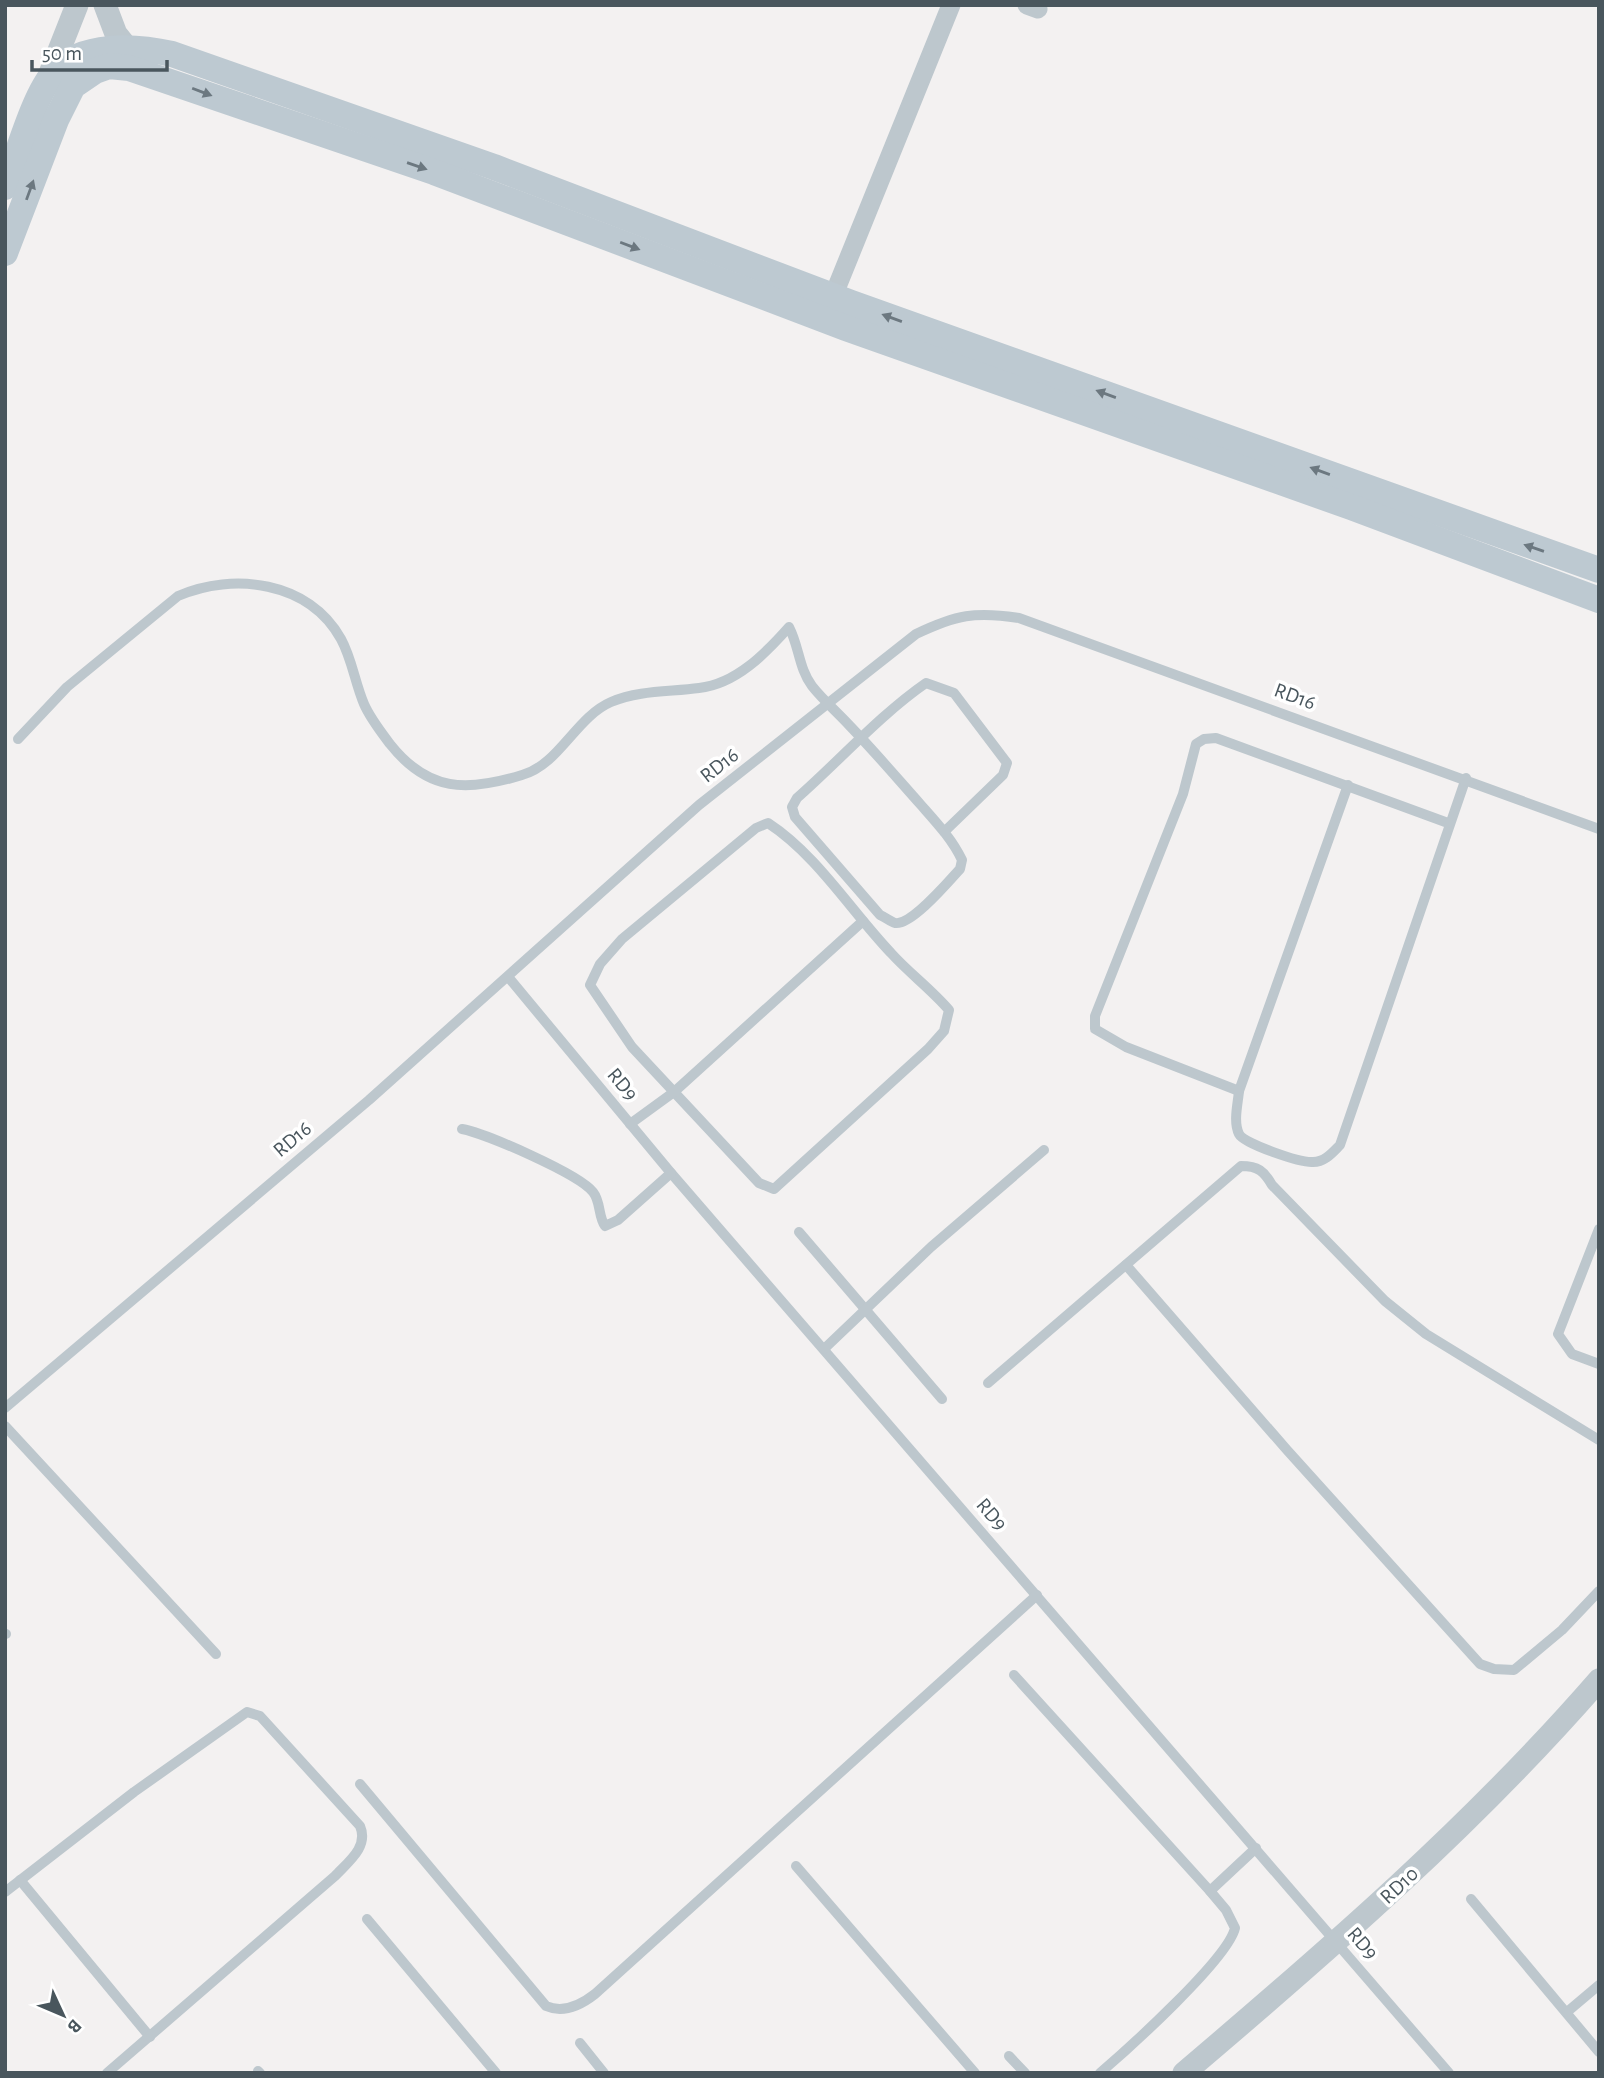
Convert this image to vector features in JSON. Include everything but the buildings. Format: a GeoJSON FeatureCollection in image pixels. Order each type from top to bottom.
{"type":"FeatureCollection","features":[{"type":"Feature","properties":{"kind":"main road"},"geometry":{"type":"LineString","coordinates":[[5,187],[41,94],[52,74],[65,63],[83,55],[127,48],[172,54],[382,127],[829,308],[1599,600]]}},
{"type":"Feature","properties":{"kind":"main road"},"geometry":{"type":"LineString","coordinates":[[5,253],[56,120],[73,86],[83,76],[109,66],[150,74],[1599,570]]}},
{"type":"Feature","properties":{"kind":"street"},"geometry":{"type":"LineString","coordinates":[[41,94],[77,5]]}},
{"type":"Feature","properties":{"kind":"street"},"geometry":{"type":"LineString","coordinates":[[105,5],[108,19],[127,48],[150,74]]}},
{"type":"Feature","properties":{"kind":"street"},"geometry":{"type":"LineString","coordinates":[[829,308],[951,5]]}},
{"type":"Feature","properties":{"kind":"street","name":"RD10"},"geometry":{"type":"LineString","coordinates":[[1184,2073],[1338,1942],[1465,1824],[1599,1681]]}},
{"type":"Feature","properties":{"kind":"lane"},"geometry":{"type":"LineString","coordinates":[[18,739],[67,687],[178,596],[197,588],[232,583],[260,583],[286,592],[315,610],[341,640],[365,707],[404,761],[429,780],[452,786],[487,784],[526,775],[544,762],[596,709],[621,697],[703,688],[743,671],[769,650],[789,627],[797,641],[803,671],[812,686],[863,739],[944,832],[962,860],[961,869],[904,922],[895,923],[880,915],[804,829],[792,807],[797,798],[863,739],[926,684],[954,693],[1007,763],[1003,775],[944,832]]}},
{"type":"Feature","properties":{"kind":"lane","name":"RD16"},"geometry":{"type":"LineString","coordinates":[[7,1403],[509,978],[699,805],[916,634],[950,618],[982,612],[1019,618],[1466,778],[1599,829]]}},
{"type":"Feature","properties":{"kind":"lane"},"geometry":{"type":"LineString","coordinates":[[1239,1091],[1102,1036],[1095,1029],[1095,1016],[1183,794],[1196,744],[1204,739],[1216,738],[1448,823]]}},
{"type":"Feature","properties":{"kind":"lane"},"geometry":{"type":"LineString","coordinates":[[1348,785],[1239,1091],[1236,1125],[1239,1136],[1250,1144],[1313,1163],[1330,1156],[1340,1145],[1448,823],[1466,778]]}},
{"type":"Feature","properties":{"kind":"lane"},"geometry":{"type":"LineString","coordinates":[[768,823],[807,858],[863,921],[949,1010],[948,1020],[944,1031],[928,1049],[774,1189],[759,1183],[632,1046],[590,985],[600,964],[622,939],[756,828],[768,823]]}},
{"type":"Feature","properties":{"kind":"lane"},"geometry":{"type":"LineString","coordinates":[[630,1124],[674,1092],[863,921]]}},
{"type":"Feature","properties":{"kind":"lane","name":"RD9"},"geometry":{"type":"LineString","coordinates":[[509,978],[671,1173],[1449,2073]]}},
{"type":"Feature","properties":{"kind":"lane"},"geometry":{"type":"LineString","coordinates":[[462,1129],[541,1159],[588,1186],[598,1202],[605,1227],[627,1212],[671,1173]]}},
{"type":"Feature","properties":{"kind":"lane"},"geometry":{"type":"LineString","coordinates":[[824,1349],[930,1247],[1044,1150]]}},
{"type":"Feature","properties":{"kind":"lane"},"geometry":{"type":"LineString","coordinates":[[988,1383],[1241,1166],[1254,1166],[1265,1172],[1272,1185],[1385,1301],[1426,1334],[1599,1440]]}},
{"type":"Feature","properties":{"kind":"lane"},"geometry":{"type":"LineString","coordinates":[[1599,1229],[1558,1334],[1572,1354],[1599,1364]]}},
{"type":"Feature","properties":{"kind":"lane"},"geometry":{"type":"LineString","coordinates":[[799,1232],[942,1399]]}},
{"type":"Feature","properties":{"kind":"lane"},"geometry":{"type":"LineString","coordinates":[[1126,1265],[1287,1450],[1480,1664],[1494,1669],[1514,1670],[1562,1630],[1599,1591]]}},
{"type":"Feature","properties":{"kind":"lane"},"geometry":{"type":"LineString","coordinates":[[5,1426],[216,1654]]}},
{"type":"Feature","properties":{"kind":"lane"},"geometry":{"type":"LineString","coordinates":[[360,1784],[546,2006],[569,2008],[595,1994],[1037,1595]]}},
{"type":"Feature","properties":{"kind":"lane"},"geometry":{"type":"LineString","coordinates":[[1014,1675],[1210,1891],[1235,1928],[1232,1940],[1157,2019],[1100,2073]]}},
{"type":"Feature","properties":{"kind":"lane"},"geometry":{"type":"LineString","coordinates":[[5,1892],[134,1792],[247,1712],[260,1716],[360,1826],[363,1837],[360,1848],[335,1876],[107,2073]]}},
{"type":"Feature","properties":{"kind":"lane"},"geometry":{"type":"LineString","coordinates":[[1210,1891],[1256,1848]]}},
{"type":"Feature","properties":{"kind":"lane"},"geometry":{"type":"LineString","coordinates":[[796,1866],[975,2073]]}},
{"type":"Feature","properties":{"kind":"lane"},"geometry":{"type":"LineString","coordinates":[[20,1880],[150,2037]]}},
{"type":"Feature","properties":{"kind":"lane"},"geometry":{"type":"LineString","coordinates":[[1471,1899],[1599,2052]]}},
{"type":"Feature","properties":{"kind":"lane"},"geometry":{"type":"LineString","coordinates":[[367,1919],[496,2073]]}},
{"type":"Feature","properties":{"kind":"lane"},"geometry":{"type":"LineString","coordinates":[[1566,2012],[1599,1985]]}},
{"type":"Feature","properties":{"kind":"lane"},"geometry":{"type":"LineString","coordinates":[[580,2043],[604,2073]]}},
{"type":"Feature","properties":{"kind":"lane"},"geometry":{"type":"LineString","coordinates":[[1009,2056],[1025,2073]]}}]}
